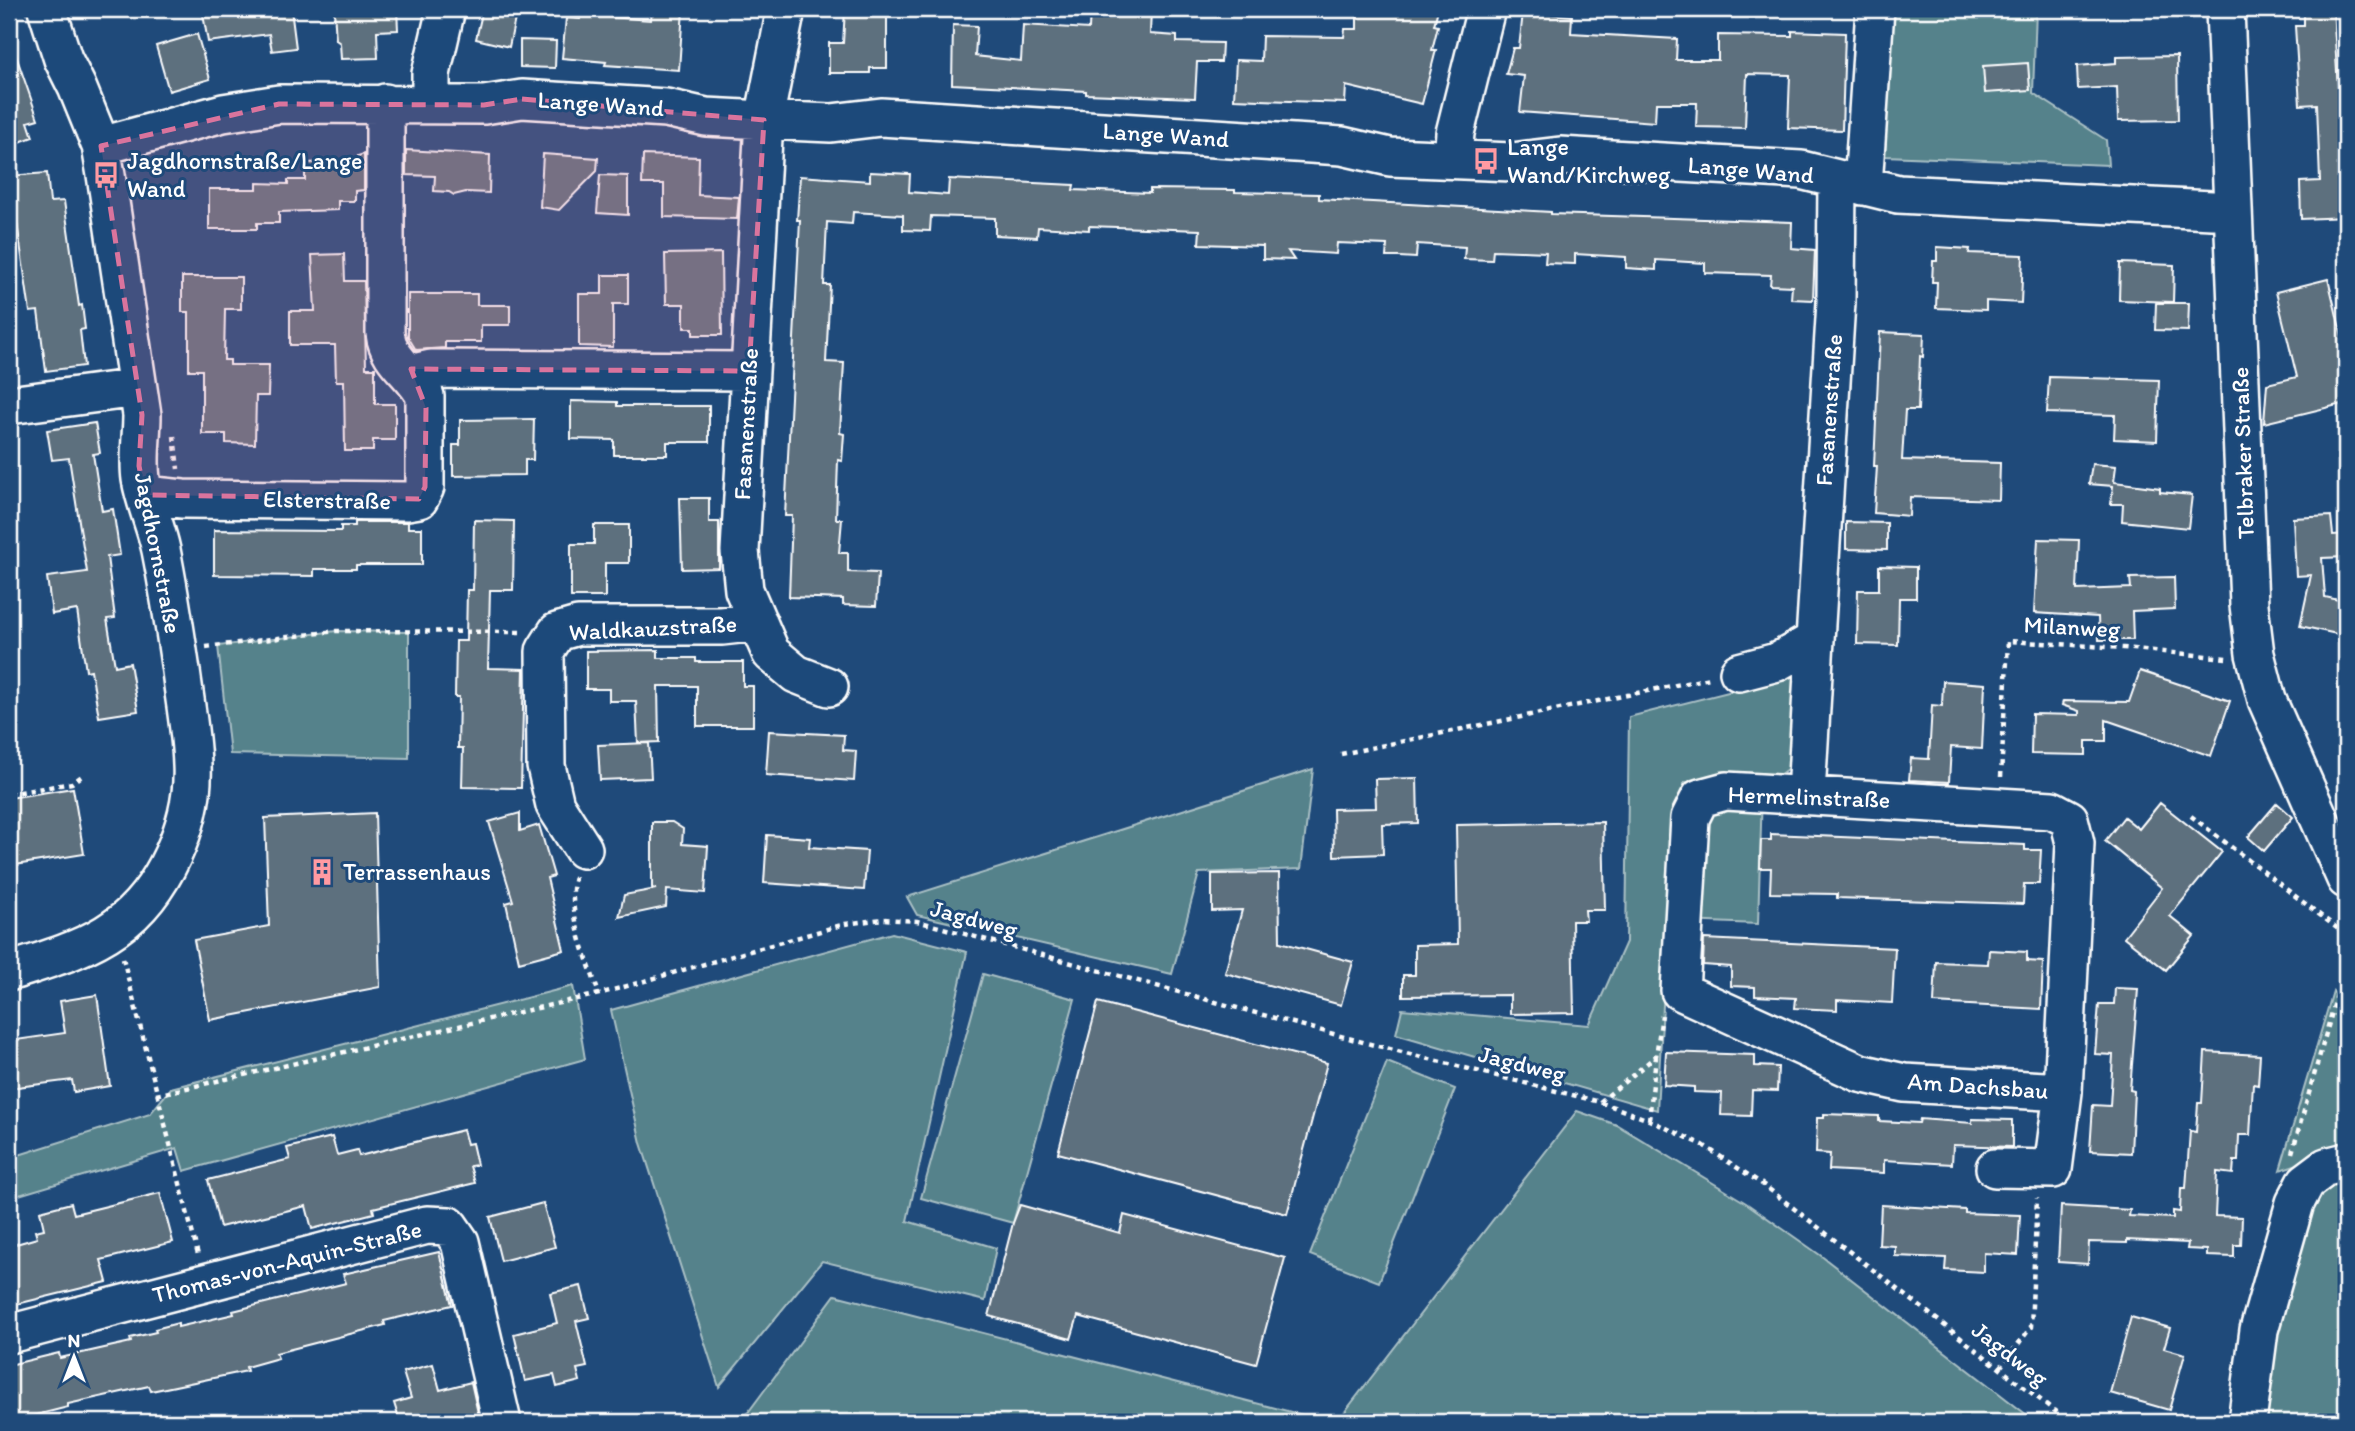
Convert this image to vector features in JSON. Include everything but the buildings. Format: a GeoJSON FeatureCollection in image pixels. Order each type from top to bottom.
{"type":"FeatureCollection","features":[{"type":"Feature","properties":{"kind":"street","name":"Jagdhornstraße"},"geometry":{"type":"LineString","coordinates":[[9,972],[73,951],[116,928],[144,903],[163,876],[181,837],[193,768],[178,651],[160,548],[139,466],[142,415],[101,146],[78,87],[63,59],[47,9]]}},
{"type":"Feature","properties":{"kind":"street"},"geometry":{"type":"LineString","coordinates":[[431,103],[431,74],[446,9]]}},
{"type":"Feature","properties":{"kind":"street","name":"Fasanenstraße"},"geometry":{"type":"LineString","coordinates":[[786,9],[764,120],[740,551],[744,590],[771,653],[796,674],[829,687]]}},
{"type":"Feature","properties":{"kind":"street"},"geometry":{"type":"LineString","coordinates":[[1453,159],[1455,133],[1486,9]]}},
{"type":"Feature","properties":{"kind":"street","name":"Fasanenstraße"},"geometry":{"type":"LineString","coordinates":[[1806,794],[1836,302],[1875,9]]}},
{"type":"Feature","properties":{"kind":"street","name":"Telbraker Straße"},"geometry":{"type":"LineString","coordinates":[[2225,9],[2249,605],[2255,654],[2267,700],[2346,879]]}},
{"type":"Feature","properties":{"kind":"street","name":"Lange Wand"},"geometry":{"type":"LineString","coordinates":[[101,146],[223,113],[279,104],[484,105],[522,99],[666,108],[706,117],[831,123],[881,117],[1342,146],[1390,157],[1512,162],[1560,156],[1801,170],[1898,194],[2233,209]]}},
{"type":"Feature","properties":{"kind":"street","name":"Elsterstraße"},"geometry":{"type":"LineString","coordinates":[[145,495],[183,499],[419,499],[425,487],[425,396],[421,387],[392,356],[386,345],[385,103]]}},
{"type":"Feature","properties":{"kind":"street"},"geometry":{"type":"LineString","coordinates":[[409,374],[431,369],[749,370]]}},
{"type":"Feature","properties":{"kind":"street"},"geometry":{"type":"LineString","coordinates":[[9,405],[137,388]]}},
{"type":"Feature","properties":{"kind":"street","name":"Waldkauzstraße"},"geometry":{"type":"LineString","coordinates":[[583,849],[555,805],[546,766],[545,651],[557,632],[579,626],[722,626],[758,622]]}},
{"type":"Feature","properties":{"kind":"street"},"geometry":{"type":"LineString","coordinates":[[1739,672],[1777,662],[1815,640]]}},
{"type":"Feature","properties":{"kind":"street","name":"Hermelinstraße"},"geometry":{"type":"LineString","coordinates":[[1679,991],[1690,818],[1700,798],[1726,791],[1806,794],[2052,810],[2069,819]]}},
{"type":"Feature","properties":{"kind":"street","name":"Am Dachsbau"},"geometry":{"type":"LineString","coordinates":[[1679,991],[1860,1073],[1904,1083],[2063,1092],[2075,843],[2069,819]]}},
{"type":"Feature","properties":{"kind":"street"},"geometry":{"type":"LineString","coordinates":[[1995,1168],[2053,1169],[2063,1092]]}},
{"type":"Feature","properties":{"kind":"street"},"geometry":{"type":"LineString","coordinates":[[2247,1422],[2259,1330],[2295,1203],[2306,1182],[2326,1167],[2346,1162]]}},
{"type":"Feature","properties":{"kind":"street","name":"Thomas-von-Aquin-Straße"},"geometry":{"type":"LineString","coordinates":[[9,1334],[427,1225],[449,1226],[460,1242],[502,1422]]}},
{"type":"Feature","properties":{"kind":"path"},"geometry":{"type":"LineString","coordinates":[[178,651],[335,631],[557,632]]}},
{"type":"Feature","properties":{"kind":"path","name":"Milanweg"},"geometry":{"type":"LineString","coordinates":[[1999,806],[2008,641],[2123,648],[2235,659],[2255,654]]}},
{"type":"Feature","properties":{"kind":"path"},"geometry":{"type":"LineString","coordinates":[[1341,754],[1739,672]]}},
{"type":"Feature","properties":{"kind":"path"},"geometry":{"type":"LineString","coordinates":[[9,794],[72,783],[82,776]]}},
{"type":"Feature","properties":{"kind":"path"},"geometry":{"type":"LineString","coordinates":[[2191,816],[2346,938],[2340,984],[2292,1156],[2306,1182]]}},
{"type":"Feature","properties":{"kind":"path"},"geometry":{"type":"LineString","coordinates":[[583,849],[571,891],[581,937],[599,994]]}},
{"type":"Feature","properties":{"kind":"path","name":"Jagdweg"},"geometry":{"type":"LineString","coordinates":[[156,1095],[599,994],[845,923],[883,919],[916,921],[1374,1045],[1600,1102],[1649,1120],[1703,1145],[1765,1186],[2069,1422]]}},
{"type":"Feature","properties":{"kind":"path"},"geometry":{"type":"LineString","coordinates":[[116,928],[205,1283]]}},
{"type":"Feature","properties":{"kind":"path"},"geometry":{"type":"LineString","coordinates":[[1649,1120],[1665,991],[1679,991]]}},
{"type":"Feature","properties":{"kind":"path"},"geometry":{"type":"LineString","coordinates":[[1600,1102],[1656,1056]]}},
{"type":"Feature","properties":{"kind":"path"},"geometry":{"type":"LineString","coordinates":[[2000,1368],[2031,1327],[2038,1169]]}},
{"type":"Feature","properties":{"kind":"highlighted area"},"geometry":{"type":"Polygon","coordinates":[[[522,99],[764,120],[749,371],[411,369],[426,408],[425,487],[419,499],[145,495],[139,466],[142,415],[101,146],[279,104],[484,105],[522,99]]]}},
{"type":"Feature","properties":{"kind":"green space"},"geometry":{"type":"Polygon","coordinates":[[[1891,9],[2036,9],[2033,93],[2106,140],[2108,165],[1885,156],[1891,9]]]}},
{"type":"Feature","properties":{"kind":"green space"},"geometry":{"type":"Polygon","coordinates":[[[336,631],[409,632],[409,758],[230,754],[218,646],[336,631]]]}},
{"type":"Feature","properties":{"kind":"green space"},"geometry":{"type":"Polygon","coordinates":[[[1796,675],[1791,766],[1767,784],[1684,782],[1664,988],[1657,1110],[1396,1034],[1402,1009],[1589,1025],[1626,942],[1629,717],[1796,675]]]}},
{"type":"Feature","properties":{"kind":"green space"},"geometry":{"type":"Polygon","coordinates":[[[1313,769],[1301,869],[1199,873],[1172,974],[917,915],[907,897],[1313,769]]]}},
{"type":"Feature","properties":{"kind":"green space"},"geometry":{"type":"Polygon","coordinates":[[[1762,792],[1758,924],[1684,921],[1690,818],[1762,792]]]}},
{"type":"Feature","properties":{"kind":"green space"},"geometry":{"type":"Polygon","coordinates":[[[892,933],[967,952],[907,1221],[996,1248],[985,1301],[822,1261],[719,1387],[641,1143],[611,1010],[892,933]]]}},
{"type":"Feature","properties":{"kind":"green space"},"geometry":{"type":"Polygon","coordinates":[[[983,974],[1075,999],[1013,1223],[921,1198],[983,974]]]}},
{"type":"Feature","properties":{"kind":"green space"},"geometry":{"type":"Polygon","coordinates":[[[573,986],[585,1059],[184,1171],[177,1148],[9,1198],[9,1158],[150,1114],[171,1088],[573,986]]]}},
{"type":"Feature","properties":{"kind":"green space"},"geometry":{"type":"Polygon","coordinates":[[[2333,991],[2346,1010],[2346,1148],[2280,1170],[2333,991]]]}},
{"type":"Feature","properties":{"kind":"green space"},"geometry":{"type":"Polygon","coordinates":[[[1387,1062],[1455,1089],[1379,1282],[1310,1255],[1387,1062]]]}},
{"type":"Feature","properties":{"kind":"green space"},"geometry":{"type":"Polygon","coordinates":[[[1577,1111],[1617,1125],[1746,1203],[1820,1255],[2036,1422],[1337,1422],[1577,1111]]]}},
{"type":"Feature","properties":{"kind":"green space"},"geometry":{"type":"Polygon","coordinates":[[[2346,1176],[2346,1422],[2261,1422],[2284,1296],[2317,1195],[2346,1176]]]}},
{"type":"Feature","properties":{"kind":"green space"},"geometry":{"type":"Polygon","coordinates":[[[835,1295],[1330,1422],[741,1422],[835,1295]]]}},
{"type":"Feature","properties":{"kind":"place","name":"Lange Wand/Kirchweg"},"geometry":{"type":"Point","coordinates":[1486,161]}},
{"type":"Feature","properties":{"kind":"place","name":"Jagdhornstraße/Lange Wand"},"geometry":{"type":"Point","coordinates":[106,175]}},
{"type":"Feature","properties":{"kind":"place","name":"Terrassenhaus"},"geometry":{"type":"Point","coordinates":[322,872]}}]}
